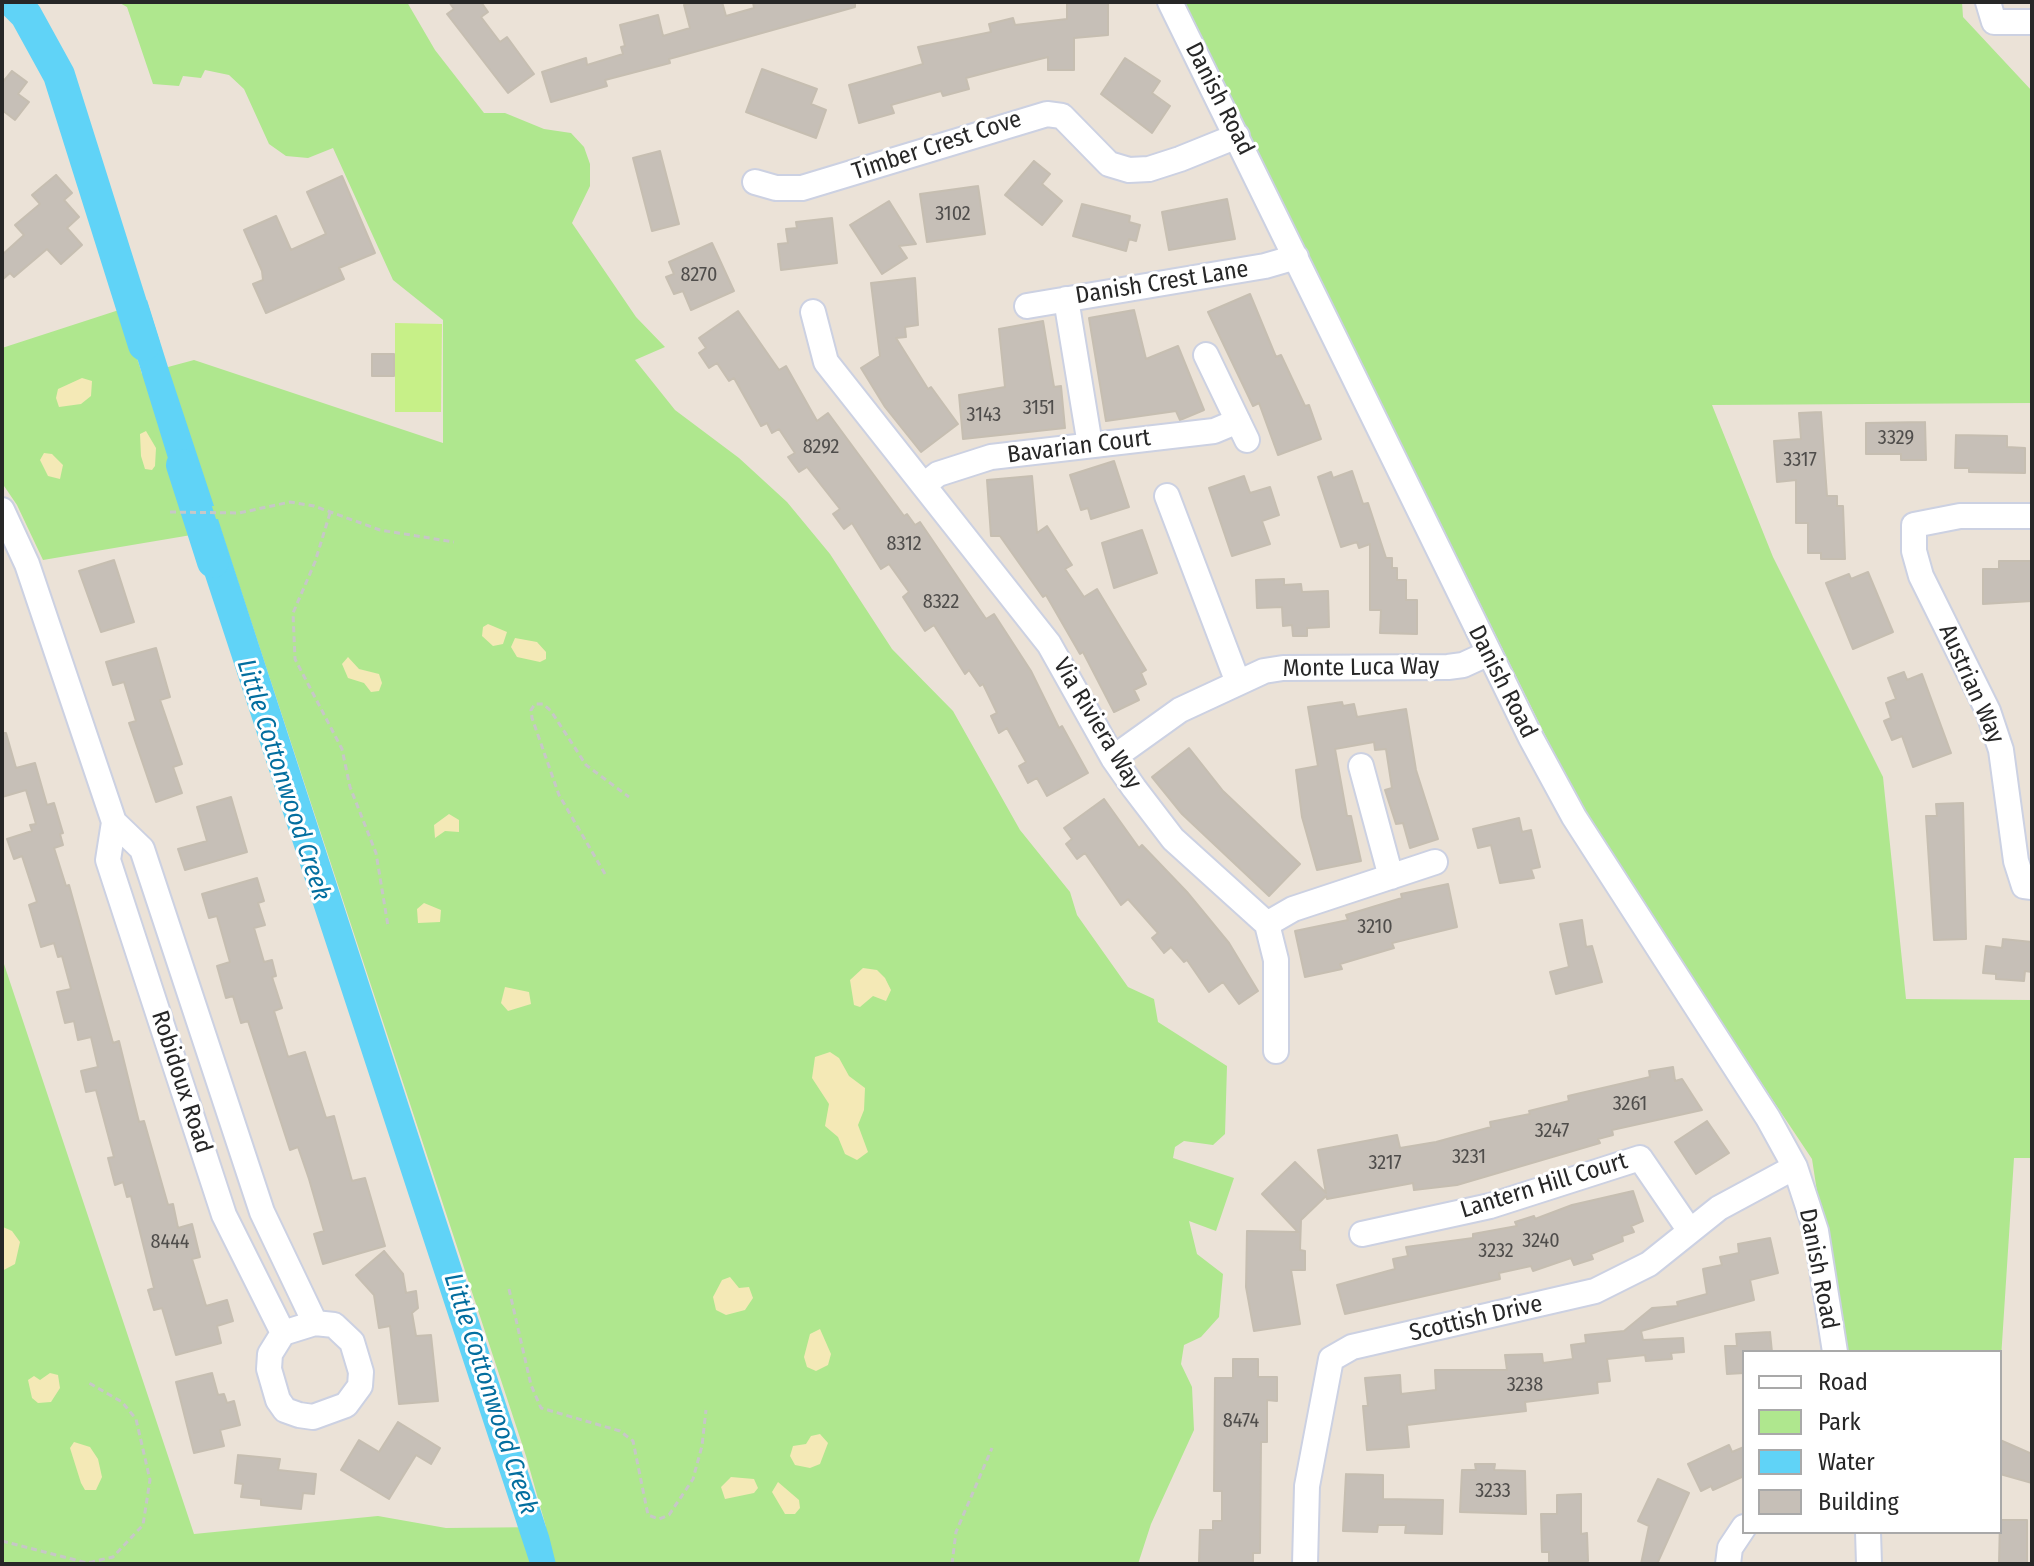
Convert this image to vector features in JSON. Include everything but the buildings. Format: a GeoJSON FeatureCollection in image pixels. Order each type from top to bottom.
{"type":"FeatureCollection","features":[{"type":"Feature","properties":{"kind":"street","name":"Danish Road"},"geometry":{"type":"LineString","coordinates":[[1170,2],[1487,654],[1574,817],[1768,1118],[1795,1167],[1816,1231],[1835,1350]]}},
{"type":"Feature","properties":{"kind":"street"},"geometry":{"type":"LineString","coordinates":[[1991,12],[2032,22]]}},
{"type":"Feature","properties":{"kind":"street","name":"Timber Crest Cove"},"geometry":{"type":"LineString","coordinates":[[755,182],[776,188],[802,188],[1047,114],[1062,116],[1109,164],[1129,170],[1149,169],[1237,136]]}},
{"type":"Feature","properties":{"kind":"street","name":"Danish Crest Lane"},"geometry":{"type":"LineString","coordinates":[[1027,306],[1265,266],[1296,257]]}},
{"type":"Feature","properties":{"kind":"street"},"geometry":{"type":"LineString","coordinates":[[1066,299],[1090,445]]}},
{"type":"Feature","properties":{"kind":"street","name":"Via Riviera Way"},"geometry":{"type":"LineString","coordinates":[[813,312],[826,362],[1049,644],[1113,758],[1173,839],[1267,924]]}},
{"type":"Feature","properties":{"kind":"street","name":"Bavarian Court"},"geometry":{"type":"LineString","coordinates":[[924,485],[950,469],[991,457],[1242,430],[1206,355]]}},
{"type":"Feature","properties":{"kind":"street"},"geometry":{"type":"LineString","coordinates":[[1167,496],[1237,680]]}},
{"type":"Feature","properties":{"kind":"street","name":"Robidoux Road"},"geometry":{"type":"LineString","coordinates":[[2,510],[27,564],[114,822],[142,849],[262,1212],[315,1323]]}},
{"type":"Feature","properties":{"kind":"street","name":"Austrian Way"},"geometry":{"type":"LineString","coordinates":[[2032,516],[1960,516],[1914,525],[1914,551],[1921,576],[1988,711],[2001,750],[2016,861],[2024,886],[2032,887]]}},
{"type":"Feature","properties":{"kind":"street","name":"Monte Luca Way"},"geometry":{"type":"LineString","coordinates":[[1113,758],[1180,710],[1237,680],[1283,668],[1448,667],[1463,665],[1487,654]]}},
{"type":"Feature","properties":{"kind":"street"},"geometry":{"type":"LineString","coordinates":[[1361,766],[1391,877]]}},
{"type":"Feature","properties":{"kind":"street","name":"Robidoux Road"},"geometry":{"type":"LineString","coordinates":[[114,822],[108,860],[199,1139],[233,1239],[283,1333]]}},
{"type":"Feature","properties":{"kind":"street"},"geometry":{"type":"LineString","coordinates":[[1276,1051],[1276,960],[1267,924],[1293,909],[1435,862]]}},
{"type":"Feature","properties":{"kind":"street"},"geometry":{"type":"LineString","coordinates":[[149,983],[184,971]]}},
{"type":"Feature","properties":{"kind":"street"},"geometry":{"type":"LineString","coordinates":[[199,1139],[235,1127]]}},
{"type":"Feature","properties":{"kind":"street","name":"Lantern Hill Court"},"geometry":{"type":"LineString","coordinates":[[1362,1234],[1490,1206],[1640,1158],[1690,1231]]}},
{"type":"Feature","properties":{"kind":"street","name":"Scottish Drive"},"geometry":{"type":"LineString","coordinates":[[1305,1564],[1307,1486],[1331,1359],[1352,1347],[1595,1291],[1649,1264],[1719,1208],[1795,1167]]}},
{"type":"Feature","properties":{"kind":"street"},"geometry":{"type":"LineString","coordinates":[[315,1323],[334,1325],[344,1332],[352,1342],[361,1372],[355,1397],[313,1417],[285,1410],[269,1369],[270,1354],[283,1333],[315,1323]]}},
{"type":"Feature","properties":{"kind":"street"},"geometry":{"type":"LineString","coordinates":[[1728,1564],[1730,1548],[1742,1530]]}},
{"type":"Feature","properties":{"kind":"street"},"geometry":{"type":"LineString","coordinates":[[1868,1534],[1869,1564]]}},
{"type":"Feature","properties":{"kind":"path"},"geometry":{"type":"LineString","coordinates":[[170,512],[225,510],[239,513],[290,502],[314,506],[380,530],[454,542]]}},
{"type":"Feature","properties":{"kind":"path"},"geometry":{"type":"LineString","coordinates":[[330,513],[315,562],[293,613],[293,647],[306,684],[342,749],[350,787],[376,853],[388,926]]}},
{"type":"Feature","properties":{"kind":"path"},"geometry":{"type":"LineString","coordinates":[[605,874],[559,795],[532,718],[531,710],[535,704],[543,704],[551,711],[586,765],[629,797]]}},
{"type":"Feature","properties":{"kind":"path"},"geometry":{"type":"LineString","coordinates":[[509,1289],[531,1385],[541,1408],[620,1431],[633,1441],[648,1515],[659,1519],[669,1515],[693,1479],[702,1446],[706,1410]]}},
{"type":"Feature","properties":{"kind":"path"},"geometry":{"type":"LineString","coordinates":[[2,1541],[87,1563],[113,1557],[143,1525],[150,1480],[136,1419],[122,1402],[89,1383]]}},
{"type":"Feature","properties":{"kind":"path"},"geometry":{"type":"LineString","coordinates":[[952,1564],[956,1532],[992,1448]]}},
{"type":"Feature","properties":{"kind":"green space"},"geometry":{"type":"Polygon","coordinates":[[[118,2],[407,2],[435,50],[484,113],[505,113],[544,129],[571,133],[584,147],[590,164],[590,186],[572,223],[636,317],[665,347],[635,360],[675,410],[739,458],[787,502],[830,554],[892,649],[953,711],[1020,830],[1070,892],[1077,915],[1128,987],[1154,999],[1158,1022],[1227,1066],[1225,1134],[1213,1145],[1184,1141],[1175,1147],[1173,1158],[1234,1178],[1216,1231],[1189,1221],[1197,1254],[1223,1274],[1219,1317],[1201,1337],[1184,1345],[1181,1364],[1192,1387],[1194,1430],[1151,1524],[1138,1564],[2,1564],[2,958],[194,1534],[378,1516],[446,1528],[546,1527],[526,1456],[221,530],[43,560],[17,505],[2,483],[2,348],[122,309],[142,374],[194,360],[443,443],[443,320],[393,280],[333,148],[308,158],[286,156],[269,144],[244,89],[229,75],[205,70],[201,78],[183,76],[179,86],[153,84],[127,7],[118,2]]]}},
{"type":"Feature","properties":{"kind":"green space"},"geometry":{"type":"Polygon","coordinates":[[[1183,2],[1962,2],[1963,17],[2032,91],[2032,403],[1712,405],[1773,557],[1883,777],[1906,999],[2032,1000],[2032,1158],[2014,1158],[2002,1350],[1847,1350],[1835,1308],[1812,1159],[1590,826],[1183,2]]]}},
{"type":"Feature","properties":{"kind":"green space"},"geometry":{"type":"Polygon","coordinates":[[[395,323],[442,324],[441,412],[395,412],[395,323]]]}},
{"type":"Feature","properties":{"kind":"sand"},"geometry":{"type":"Polygon","coordinates":[[[82,378],[92,381],[91,396],[81,404],[59,407],[56,398],[58,389],[82,378]]]}},
{"type":"Feature","properties":{"kind":"sand"},"geometry":{"type":"Polygon","coordinates":[[[146,431],[156,448],[152,470],[145,469],[141,456],[140,434],[146,431]]]}},
{"type":"Feature","properties":{"kind":"sand"},"geometry":{"type":"Polygon","coordinates":[[[44,453],[52,454],[63,465],[60,479],[48,476],[40,460],[44,453]]]}},
{"type":"Feature","properties":{"kind":"sand"},"geometry":{"type":"Polygon","coordinates":[[[488,624],[507,632],[503,644],[493,646],[482,636],[483,627],[488,624]]]}},
{"type":"Feature","properties":{"kind":"sand"},"geometry":{"type":"Polygon","coordinates":[[[515,638],[537,642],[546,652],[546,659],[540,662],[517,657],[511,647],[515,638]]]}},
{"type":"Feature","properties":{"kind":"sand"},"geometry":{"type":"Polygon","coordinates":[[[348,657],[359,669],[379,674],[382,683],[379,691],[371,692],[364,683],[348,678],[342,664],[348,657]]]}},
{"type":"Feature","properties":{"kind":"sand"},"geometry":{"type":"Polygon","coordinates":[[[449,814],[459,820],[459,832],[445,831],[435,838],[434,825],[449,814]]]}},
{"type":"Feature","properties":{"kind":"sand"},"geometry":{"type":"Polygon","coordinates":[[[424,903],[441,910],[440,922],[418,923],[417,909],[424,903]]]}},
{"type":"Feature","properties":{"kind":"sand"},"geometry":{"type":"Polygon","coordinates":[[[863,968],[877,970],[885,978],[891,990],[886,1001],[873,996],[860,1007],[854,1005],[850,980],[863,968]]]}},
{"type":"Feature","properties":{"kind":"sand"},"geometry":{"type":"Polygon","coordinates":[[[505,987],[529,992],[531,1004],[508,1011],[501,1003],[505,987]]]}},
{"type":"Feature","properties":{"kind":"sand"},"geometry":{"type":"Polygon","coordinates":[[[830,1052],[839,1058],[849,1076],[865,1088],[864,1110],[858,1125],[868,1152],[857,1160],[845,1154],[838,1137],[825,1126],[829,1104],[812,1078],[815,1057],[830,1052]]]}},
{"type":"Feature","properties":{"kind":"sand"},"geometry":{"type":"Polygon","coordinates":[[[3,1227],[12,1231],[20,1242],[15,1264],[2,1271],[3,1227]]]}},
{"type":"Feature","properties":{"kind":"sand"},"geometry":{"type":"Polygon","coordinates":[[[730,1277],[739,1288],[749,1287],[753,1298],[745,1310],[726,1315],[716,1310],[713,1297],[722,1280],[730,1277]]]}},
{"type":"Feature","properties":{"kind":"sand"},"geometry":{"type":"Polygon","coordinates":[[[820,1329],[831,1354],[828,1365],[816,1371],[807,1367],[804,1357],[810,1334],[820,1329]]]}},
{"type":"Feature","properties":{"kind":"sand"},"geometry":{"type":"Polygon","coordinates":[[[50,1373],[58,1375],[60,1388],[51,1402],[38,1403],[32,1398],[28,1380],[34,1376],[40,1380],[50,1373]]]}},
{"type":"Feature","properties":{"kind":"sand"},"geometry":{"type":"Polygon","coordinates":[[[820,1434],[828,1443],[820,1464],[810,1468],[795,1465],[790,1456],[793,1446],[806,1444],[811,1436],[820,1434]]]}},
{"type":"Feature","properties":{"kind":"sand"},"geometry":{"type":"Polygon","coordinates":[[[74,1442],[90,1447],[98,1459],[102,1477],[96,1490],[85,1490],[81,1483],[70,1448],[74,1442]]]}},
{"type":"Feature","properties":{"kind":"sand"},"geometry":{"type":"Polygon","coordinates":[[[731,1477],[754,1479],[758,1488],[754,1493],[725,1499],[721,1487],[731,1477]]]}},
{"type":"Feature","properties":{"kind":"sand"},"geometry":{"type":"Polygon","coordinates":[[[778,1482],[799,1500],[800,1508],[795,1514],[785,1514],[772,1492],[778,1482]]]}},
{"type":"Feature","properties":{"kind":"water"},"geometry":{"type":"Polygon","coordinates":[[[147,300],[214,506],[183,507],[122,309],[147,300]]]}},
{"type":"Feature","properties":{"kind":"water"},"geometry":{"type":"Polygon","coordinates":[[[218,519],[556,1564],[530,1564],[187,521],[218,519]]]}},
{"type":"Feature","properties":{"kind":"waterway","name":"Little Cottonwood Creek"},"geometry":{"type":"LineString","coordinates":[[13,2],[26,15],[59,75],[144,345]]}},
{"type":"Feature","properties":{"kind":"waterway","name":"Little Cottonwood Creek"},"geometry":{"type":"LineString","coordinates":[[182,465],[213,562]]}}]}
